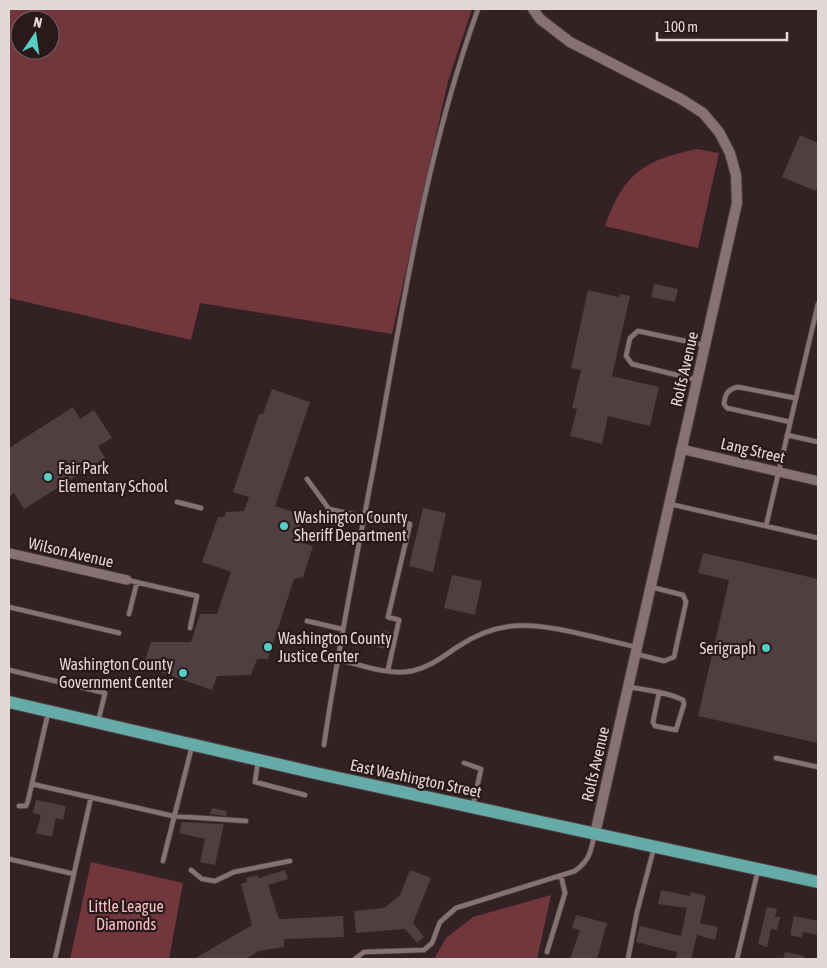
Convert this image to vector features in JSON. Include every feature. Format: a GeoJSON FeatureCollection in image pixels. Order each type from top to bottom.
{"type":"FeatureCollection","features":[{"type":"Feature","properties":{"kind":"main road","name":"East Washington Street"},"geometry":{"type":"LineString","coordinates":[[9,702],[473,808],[818,882]]}},
{"type":"Feature","properties":{"kind":"street","name":"Rolfs Avenue"},"geometry":{"type":"LineString","coordinates":[[533,9],[540,19],[570,42],[681,99],[703,114],[719,132],[730,153],[736,175],[737,203],[595,834]]}},
{"type":"Feature","properties":{"kind":"street","name":"Lang Street"},"geometry":{"type":"LineString","coordinates":[[681,449],[818,481]]}},
{"type":"Feature","properties":{"kind":"street","name":"Wilson Avenue"},"geometry":{"type":"LineString","coordinates":[[9,553],[132,581]]}},
{"type":"Feature","properties":{"kind":"lane"},"geometry":{"type":"LineString","coordinates":[[324,745],[336,660],[365,516],[415,244],[458,64],[478,9]]}},
{"type":"Feature","properties":{"kind":"lane"},"geometry":{"type":"LineString","coordinates":[[766,526],[818,304]]}},
{"type":"Feature","properties":{"kind":"lane"},"geometry":{"type":"LineString","coordinates":[[697,380],[632,364],[626,356],[630,338],[638,331],[705,346]]}},
{"type":"Feature","properties":{"kind":"lane"},"geometry":{"type":"LineString","coordinates":[[790,422],[728,408],[724,404],[725,395],[731,389],[738,387],[795,398]]}},
{"type":"Feature","properties":{"kind":"lane"},"geometry":{"type":"LineString","coordinates":[[787,435],[818,442]]}},
{"type":"Feature","properties":{"kind":"lane"},"geometry":{"type":"LineString","coordinates":[[307,479],[329,510],[410,524],[388,617],[399,620],[388,670]]}},
{"type":"Feature","properties":{"kind":"lane"},"geometry":{"type":"LineString","coordinates":[[178,502],[201,508]]}},
{"type":"Feature","properties":{"kind":"lane"},"geometry":{"type":"LineString","coordinates":[[669,504],[818,538]]}},
{"type":"Feature","properties":{"kind":"lane"},"geometry":{"type":"LineString","coordinates":[[129,614],[132,581],[197,596],[190,628]]}},
{"type":"Feature","properties":{"kind":"lane"},"geometry":{"type":"LineString","coordinates":[[336,660],[388,670],[412,671],[429,666],[480,634],[512,626],[538,627],[636,651],[664,660],[674,657],[686,598],[683,595],[650,587]]}},
{"type":"Feature","properties":{"kind":"lane"},"geometry":{"type":"LineString","coordinates":[[9,607],[119,633]]}},
{"type":"Feature","properties":{"kind":"lane"},"geometry":{"type":"LineString","coordinates":[[307,621],[342,629]]}},
{"type":"Feature","properties":{"kind":"lane"},"geometry":{"type":"LineString","coordinates":[[9,670],[105,692],[98,723]]}},
{"type":"Feature","properties":{"kind":"lane"},"geometry":{"type":"LineString","coordinates":[[628,686],[659,693],[683,700],[683,712],[676,730],[655,726],[659,693]]}},
{"type":"Feature","properties":{"kind":"lane"},"geometry":{"type":"LineString","coordinates":[[19,806],[26,806],[49,711]]}},
{"type":"Feature","properties":{"kind":"lane"},"geometry":{"type":"LineString","coordinates":[[163,861],[192,745]]}},
{"type":"Feature","properties":{"kind":"lane"},"geometry":{"type":"LineString","coordinates":[[776,758],[818,767]]}},
{"type":"Feature","properties":{"kind":"lane"},"geometry":{"type":"LineString","coordinates":[[258,760],[254,782],[305,794]]}},
{"type":"Feature","properties":{"kind":"lane"},"geometry":{"type":"LineString","coordinates":[[464,762],[481,768],[473,808]]}},
{"type":"Feature","properties":{"kind":"lane"},"geometry":{"type":"LineString","coordinates":[[32,784],[173,816],[246,822]]}},
{"type":"Feature","properties":{"kind":"lane"},"geometry":{"type":"LineString","coordinates":[[55,959],[91,797]]}},
{"type":"Feature","properties":{"kind":"lane"},"geometry":{"type":"LineString","coordinates":[[355,959],[364,952],[424,950],[432,943],[440,922],[456,908],[575,871],[586,863],[591,853],[595,834]]}},
{"type":"Feature","properties":{"kind":"lane"},"geometry":{"type":"LineString","coordinates":[[628,959],[637,912],[655,847]]}},
{"type":"Feature","properties":{"kind":"lane"},"geometry":{"type":"LineString","coordinates":[[9,859],[74,874]]}},
{"type":"Feature","properties":{"kind":"lane"},"geometry":{"type":"LineString","coordinates":[[191,870],[202,878],[215,881],[234,872],[290,861]]}},
{"type":"Feature","properties":{"kind":"lane"},"geometry":{"type":"LineString","coordinates":[[738,959],[758,868]]}},
{"type":"Feature","properties":{"kind":"lane"},"geometry":{"type":"LineString","coordinates":[[547,952],[565,893],[561,876]]}},
{"type":"Feature","properties":{"kind":"green space"},"geometry":{"type":"Polygon","coordinates":[[[9,9],[472,9],[448,81],[392,334],[200,303],[191,340],[9,298],[9,9]]]}},
{"type":"Feature","properties":{"kind":"green space"},"geometry":{"type":"Polygon","coordinates":[[[697,149],[719,153],[698,248],[605,226],[620,193],[628,181],[638,172],[663,158],[697,149]]]}},
{"type":"Feature","properties":{"kind":"green space","name":"Little League Diamonds"},"geometry":{"type":"Polygon","coordinates":[[[91,862],[183,883],[169,959],[70,959],[91,862]]]}},
{"type":"Feature","properties":{"kind":"green space"},"geometry":{"type":"Polygon","coordinates":[[[551,895],[537,959],[434,959],[446,938],[473,917],[551,895]]]}},
{"type":"Feature","properties":{"kind":"building"},"geometry":{"type":"Polygon","coordinates":[[[800,135],[818,143],[818,186],[816,191],[782,177],[800,135]]]}},
{"type":"Feature","properties":{"kind":"building"},"geometry":{"type":"Polygon","coordinates":[[[654,284],[678,289],[675,302],[651,297],[654,284]]]}},
{"type":"Feature","properties":{"kind":"building"},"geometry":{"type":"Polygon","coordinates":[[[588,290],[619,297],[620,294],[630,296],[612,376],[659,387],[650,426],[608,416],[602,444],[570,436],[577,409],[572,408],[581,370],[571,368],[588,290]]]}},
{"type":"Feature","properties":{"kind":"building"},"geometry":{"type":"Polygon","coordinates":[[[272,389],[310,402],[275,506],[304,515],[296,541],[313,546],[303,577],[294,579],[268,659],[257,659],[251,675],[217,676],[212,690],[143,666],[151,642],[191,642],[200,614],[217,614],[231,572],[202,562],[218,517],[224,517],[226,512],[244,511],[249,497],[233,492],[259,414],[263,414],[272,389]]]}},
{"type":"Feature","properties":{"kind":"building"},"geometry":{"type":"Polygon","coordinates":[[[73,407],[80,419],[94,410],[112,438],[98,446],[105,458],[24,509],[14,493],[9,497],[9,448],[73,407]]]}},
{"type":"Feature","properties":{"kind":"building"},"geometry":{"type":"Polygon","coordinates":[[[423,508],[446,513],[433,572],[409,566],[423,508]]]}},
{"type":"Feature","properties":{"kind":"building","name":"Serigraph"},"geometry":{"type":"Polygon","coordinates":[[[703,553],[818,579],[818,743],[698,716],[729,580],[698,573],[703,553]]]}},
{"type":"Feature","properties":{"kind":"building"},"geometry":{"type":"Polygon","coordinates":[[[452,575],[482,581],[475,615],[444,608],[452,575]]]}},
{"type":"Feature","properties":{"kind":"building"},"geometry":{"type":"Polygon","coordinates":[[[381,630],[392,633],[388,650],[377,647],[381,630]]]}},
{"type":"Feature","properties":{"kind":"building"},"geometry":{"type":"Polygon","coordinates":[[[36,800],[66,806],[63,820],[56,818],[52,837],[36,833],[41,815],[33,813],[36,800]]]}},
{"type":"Feature","properties":{"kind":"building"},"geometry":{"type":"Polygon","coordinates":[[[212,808],[227,811],[226,816],[210,814],[212,808]]]}},
{"type":"Feature","properties":{"kind":"building"},"geometry":{"type":"Polygon","coordinates":[[[182,822],[224,824],[215,865],[200,862],[205,839],[179,833],[182,822]]]}},
{"type":"Feature","properties":{"kind":"building"},"geometry":{"type":"Polygon","coordinates":[[[285,870],[288,879],[268,885],[279,919],[343,916],[344,937],[284,939],[284,947],[259,951],[246,959],[194,959],[252,925],[241,884],[247,882],[246,878],[257,875],[259,878],[285,870]]]}},
{"type":"Feature","properties":{"kind":"building"},"geometry":{"type":"Polygon","coordinates":[[[410,870],[431,878],[413,923],[424,937],[417,943],[405,929],[356,933],[354,911],[384,908],[400,895],[410,870]]]}},
{"type":"Feature","properties":{"kind":"building"},"geometry":{"type":"Polygon","coordinates":[[[661,890],[690,896],[691,892],[706,896],[700,923],[718,927],[715,940],[697,935],[691,959],[676,959],[677,952],[636,942],[640,926],[681,936],[687,908],[658,904],[661,890]]]}},
{"type":"Feature","properties":{"kind":"building"},"geometry":{"type":"Polygon","coordinates":[[[767,907],[777,909],[775,917],[780,917],[777,930],[771,929],[767,947],[758,944],[767,907]]]}},
{"type":"Feature","properties":{"kind":"building"},"geometry":{"type":"Polygon","coordinates":[[[576,915],[607,923],[597,959],[570,959],[580,930],[572,928],[576,915]]]}},
{"type":"Feature","properties":{"kind":"building"},"geometry":{"type":"Polygon","coordinates":[[[794,916],[818,921],[818,935],[803,932],[802,938],[790,935],[794,916]]]}},
{"type":"Feature","properties":{"kind":"building"},"geometry":{"type":"Polygon","coordinates":[[[785,952],[804,956],[804,959],[783,959],[785,952]]]}},
{"type":"Feature","properties":{"kind":"place","name":"Fair Park Elementary School"},"geometry":{"type":"Point","coordinates":[48,477]}},
{"type":"Feature","properties":{"kind":"place","name":"Washington County Sheriff Department"},"geometry":{"type":"Point","coordinates":[284,526]}},
{"type":"Feature","properties":{"kind":"place","name":"Washington County Justice Center"},"geometry":{"type":"Point","coordinates":[268,647]}},
{"type":"Feature","properties":{"kind":"place","name":"Serigraph"},"geometry":{"type":"Point","coordinates":[766,648]}},
{"type":"Feature","properties":{"kind":"place","name":"Washington County Government Center"},"geometry":{"type":"Point","coordinates":[183,673]}}]}
